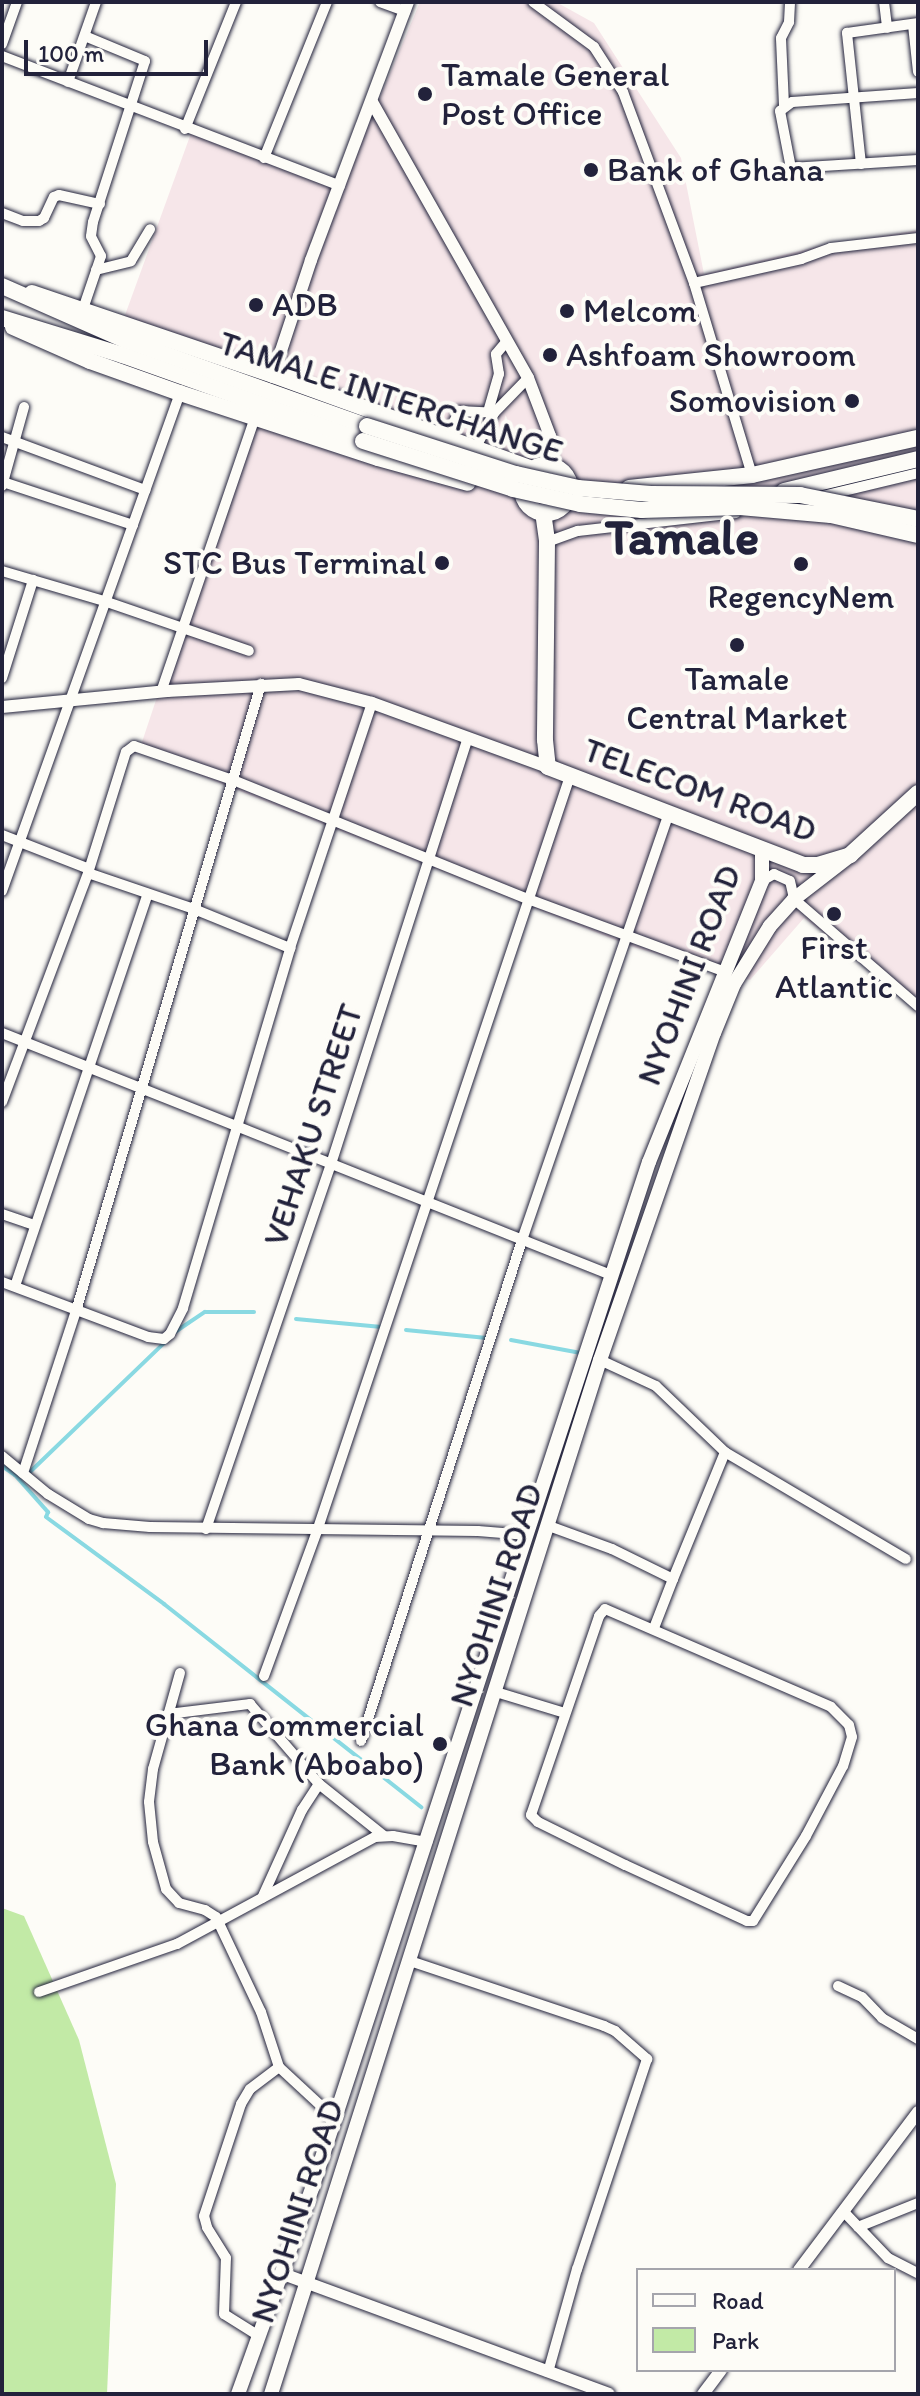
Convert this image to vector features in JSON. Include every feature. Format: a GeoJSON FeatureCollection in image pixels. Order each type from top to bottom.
{"type":"FeatureCollection","features":[{"type":"Feature","properties":{"kind":"main road"},"geometry":{"type":"LineString","coordinates":[[2,285],[83,309],[532,469],[551,465],[568,479],[632,488],[752,475],[918,438]]}},
{"type":"Feature","properties":{"kind":"main road","name":"TAMALE INTERCHANGE"},"geometry":{"type":"LineString","coordinates":[[2,285],[125,340],[513,489],[580,504],[642,510],[740,507],[831,515],[918,535]]}},
{"type":"Feature","properties":{"kind":"main road"},"geometry":{"type":"LineString","coordinates":[[2,320],[90,361],[180,393],[526,502],[543,512],[561,508],[632,513],[676,511],[823,484],[918,459]]}},
{"type":"Feature","properties":{"kind":"main road","name":"TAMALE INTERCHANGE"},"geometry":{"type":"LineString","coordinates":[[2,320],[122,355],[365,434],[578,488],[651,494],[800,495],[918,519]]}},
{"type":"Feature","properties":{"kind":"main road"},"geometry":{"type":"LineString","coordinates":[[526,502],[523,487],[532,469]]}},
{"type":"Feature","properties":{"kind":"main road"},"geometry":{"type":"LineString","coordinates":[[561,508],[569,495],[568,479]]}},
{"type":"Feature","properties":{"kind":"main road","name":"TELECOM ROAD"},"geometry":{"type":"LineString","coordinates":[[543,512],[547,542],[545,740],[548,767],[762,852],[803,865],[818,865],[850,855],[918,793]]}},
{"type":"Feature","properties":{"kind":"main road","name":"NYOHINI ROAD"},"geometry":{"type":"LineString","coordinates":[[238,2394],[283,2274],[665,1118],[762,881],[762,852]]}},
{"type":"Feature","properties":{"kind":"main road","name":"NYOHINI ROAD"},"geometry":{"type":"LineString","coordinates":[[271,2394],[600,1360],[719,1020],[758,943],[794,899],[850,855]]}},
{"type":"Feature","properties":{"kind":"street"},"geometry":{"type":"LineString","coordinates":[[2,44],[17,2]]}},
{"type":"Feature","properties":{"kind":"street"},"geometry":{"type":"LineString","coordinates":[[68,82],[96,2]]}},
{"type":"Feature","properties":{"kind":"street"},"geometry":{"type":"LineString","coordinates":[[185,129],[236,2]]}},
{"type":"Feature","properties":{"kind":"street"},"geometry":{"type":"LineString","coordinates":[[264,158],[293,94],[327,2]]}},
{"type":"Feature","properties":{"kind":"street"},"geometry":{"type":"LineString","coordinates":[[273,375],[406,6],[380,2]]}},
{"type":"Feature","properties":{"kind":"street"},"geometry":{"type":"LineString","coordinates":[[533,2],[582,37],[614,73],[694,283],[752,475]]}},
{"type":"Feature","properties":{"kind":"street"},"geometry":{"type":"LineString","coordinates":[[790,2],[789,22],[781,38],[784,105],[780,111],[788,165],[791,168],[918,160]]}},
{"type":"Feature","properties":{"kind":"street"},"geometry":{"type":"LineString","coordinates":[[884,2],[887,28]]}},
{"type":"Feature","properties":{"kind":"street"},"geometry":{"type":"LineString","coordinates":[[861,164],[847,33],[915,24],[918,72]]}},
{"type":"Feature","properties":{"kind":"street"},"geometry":{"type":"LineString","coordinates":[[83,309],[101,256],[91,236],[145,61],[85,36]]}},
{"type":"Feature","properties":{"kind":"street"},"geometry":{"type":"LineString","coordinates":[[2,56],[185,129],[340,186]]}},
{"type":"Feature","properties":{"kind":"street"},"geometry":{"type":"LineString","coordinates":[[784,105],[918,93]]}},
{"type":"Feature","properties":{"kind":"street"},"geometry":{"type":"LineString","coordinates":[[372,102],[528,378],[550,436],[551,465]]}},
{"type":"Feature","properties":{"kind":"street"},"geometry":{"type":"LineString","coordinates":[[2,213],[23,221],[39,221],[54,197],[59,195],[100,204]]}},
{"type":"Feature","properties":{"kind":"street"},"geometry":{"type":"LineString","coordinates":[[96,270],[131,261],[150,229]]}},
{"type":"Feature","properties":{"kind":"street"},"geometry":{"type":"LineString","coordinates":[[694,283],[801,259],[831,248],[918,238]]}},
{"type":"Feature","properties":{"kind":"street"},"geometry":{"type":"LineString","coordinates":[[476,447],[491,412],[499,374],[496,354],[507,341]]}},
{"type":"Feature","properties":{"kind":"street"},"geometry":{"type":"LineString","coordinates":[[447,437],[459,411],[491,412],[528,378]]}},
{"type":"Feature","properties":{"kind":"street"},"geometry":{"type":"LineString","coordinates":[[2,891],[180,393]]}},
{"type":"Feature","properties":{"kind":"street"},"geometry":{"type":"LineString","coordinates":[[24,407],[2,484],[133,525]]}},
{"type":"Feature","properties":{"kind":"street"},"geometry":{"type":"LineString","coordinates":[[161,692],[255,417]]}},
{"type":"Feature","properties":{"kind":"street"},"geometry":{"type":"LineString","coordinates":[[2,437],[145,490]]}},
{"type":"Feature","properties":{"kind":"street"},"geometry":{"type":"LineString","coordinates":[[547,542],[578,531],[734,514],[918,473]]}},
{"type":"Feature","properties":{"kind":"street"},"geometry":{"type":"LineString","coordinates":[[2,571],[107,602],[249,651]]}},
{"type":"Feature","properties":{"kind":"street"},"geometry":{"type":"LineString","coordinates":[[2,678],[6,652],[33,580]]}},
{"type":"Feature","properties":{"kind":"street"},"geometry":{"type":"LineString","coordinates":[[2,707],[261,684],[299,684],[372,703],[548,767]]}},
{"type":"Feature","properties":{"kind":"street"},"geometry":{"type":"LineString","coordinates":[[23,1473],[76,1311],[261,684]]}},
{"type":"Feature","properties":{"kind":"street"},"geometry":{"type":"LineString","coordinates":[[2,1282],[156,1340],[170,1334],[183,1308],[290,948],[372,703]]}},
{"type":"Feature","properties":{"kind":"street","name":"VEHAKU STREET"},"geometry":{"type":"LineString","coordinates":[[206,1529],[331,1164],[468,737]]}},
{"type":"Feature","properties":{"kind":"street"},"geometry":{"type":"LineString","coordinates":[[2,1102],[89,871],[130,748],[140,747],[233,780],[528,899],[723,971]]}},
{"type":"Feature","properties":{"kind":"street"},"geometry":{"type":"LineString","coordinates":[[264,1676],[317,1531],[570,776]]}},
{"type":"Feature","properties":{"kind":"street"},"geometry":{"type":"LineString","coordinates":[[361,1741],[522,1240],[668,815]]}},
{"type":"Feature","properties":{"kind":"street"},"geometry":{"type":"LineString","coordinates":[[2,835],[290,948]]}},
{"type":"Feature","properties":{"kind":"street"},"geometry":{"type":"LineString","coordinates":[[762,881],[774,874],[784,877],[793,885],[794,899],[918,1006]]}},
{"type":"Feature","properties":{"kind":"street"},"geometry":{"type":"LineString","coordinates":[[15,1286],[92,1067],[148,894]]}},
{"type":"Feature","properties":{"kind":"street"},"geometry":{"type":"LineString","coordinates":[[2,1033],[611,1275]]}},
{"type":"Feature","properties":{"kind":"street"},"geometry":{"type":"LineString","coordinates":[[2,1214],[34,1225]]}},
{"type":"Feature","properties":{"kind":"street"},"geometry":{"type":"LineString","coordinates":[[600,1360],[656,1386],[725,1452],[906,1559]]}},
{"type":"Feature","properties":{"kind":"street"},"geometry":{"type":"LineString","coordinates":[[654,1628],[725,1452]]}},
{"type":"Feature","properties":{"kind":"street"},"geometry":{"type":"LineString","coordinates":[[2,1456],[89,1519],[126,1526],[478,1531],[527,1535]]}},
{"type":"Feature","properties":{"kind":"street"},"geometry":{"type":"LineString","coordinates":[[549,1526],[612,1549],[673,1579]]}},
{"type":"Feature","properties":{"kind":"street"},"geometry":{"type":"LineString","coordinates":[[611,1610],[654,1628],[831,1707],[849,1725],[852,1737],[843,1766],[758,1916],[747,1921],[534,1819],[531,1809],[602,1611],[611,1610]]}},
{"type":"Feature","properties":{"kind":"street"},"geometry":{"type":"LineString","coordinates":[[180,1673],[150,1781],[153,1842],[171,1897],[179,1903],[205,1910],[220,1923],[261,2012],[279,2067],[334,2118]]}},
{"type":"Feature","properties":{"kind":"street"},"geometry":{"type":"LineString","coordinates":[[496,1692],[565,1713]]}},
{"type":"Feature","properties":{"kind":"street"},"geometry":{"type":"LineString","coordinates":[[168,1714],[250,1704],[319,1784],[383,1835],[427,1842]]}},
{"type":"Feature","properties":{"kind":"street"},"geometry":{"type":"LineString","coordinates":[[262,1898],[302,1810],[319,1784]]}},
{"type":"Feature","properties":{"kind":"street"},"geometry":{"type":"LineString","coordinates":[[39,1992],[177,1944],[383,1835]]}},
{"type":"Feature","properties":{"kind":"street"},"geometry":{"type":"LineString","coordinates":[[410,1961],[604,2026],[615,2031],[647,2059],[572,2284],[548,2372]]}},
{"type":"Feature","properties":{"kind":"street"},"geometry":{"type":"LineString","coordinates":[[838,1986],[862,1997],[882,2018],[918,2039]]}},
{"type":"Feature","properties":{"kind":"street"},"geometry":{"type":"LineString","coordinates":[[259,2336],[224,2314],[226,2258],[207,2227],[204,2216],[241,2104],[250,2089],[279,2067]]}},
{"type":"Feature","properties":{"kind":"street"},"geometry":{"type":"LineString","coordinates":[[801,2268],[918,2112]]}},
{"type":"Feature","properties":{"kind":"street"},"geometry":{"type":"LineString","coordinates":[[858,2227],[918,2203]]}},
{"type":"Feature","properties":{"kind":"street"},"geometry":{"type":"LineString","coordinates":[[844,2212],[888,2258],[918,2273]]}},
{"type":"Feature","properties":{"kind":"street"},"geometry":{"type":"LineString","coordinates":[[283,2274],[605,2393]]}},
{"type":"Feature","properties":{"kind":"street"},"geometry":{"type":"LineString","coordinates":[[703,2394],[720,2372]]}},
{"type":"Feature","properties":{"kind":"shaded area"},"geometry":{"type":"Polygon","coordinates":[[[420,2],[556,2],[594,23],[681,158],[704,274],[820,246],[918,230],[918,1004],[804,918],[750,980],[633,947],[139,751],[248,424],[104,373],[194,125],[343,185],[420,2]]]}},
{"type":"Feature","properties":{"kind":"green space"},"geometry":{"type":"Polygon","coordinates":[[[2,1908],[24,1916],[79,2040],[116,2184],[107,2394],[2,2394],[2,1908]]]}},
{"type":"Feature","properties":{"kind":"waterway"},"geometry":{"type":"LineString","coordinates":[[175,1332],[205,1312],[254,1312]]}},
{"type":"Feature","properties":{"kind":"waterway"},"geometry":{"type":"LineString","coordinates":[[296,1319],[382,1327]]}},
{"type":"Feature","properties":{"kind":"waterway"},"geometry":{"type":"LineString","coordinates":[[406,1330],[487,1338]]}},
{"type":"Feature","properties":{"kind":"waterway"},"geometry":{"type":"LineString","coordinates":[[511,1340],[581,1353]]}},
{"type":"Feature","properties":{"kind":"waterway"},"geometry":{"type":"LineString","coordinates":[[31,1471],[166,1341]]}},
{"type":"Feature","properties":{"kind":"waterway"},"geometry":{"type":"LineString","coordinates":[[2,1466],[15,1475],[48,1512],[46,1517],[164,1604],[421,1807]]}},
{"type":"Feature","properties":{"kind":"place","name":"Tamale General Post Office"},"geometry":{"type":"Point","coordinates":[425,94]}},
{"type":"Feature","properties":{"kind":"place","name":"Bank of Ghana"},"geometry":{"type":"Point","coordinates":[591,170]}},
{"type":"Feature","properties":{"kind":"place","name":"ADB"},"geometry":{"type":"Point","coordinates":[256,305]}},
{"type":"Feature","properties":{"kind":"place","name":"Melcom"},"geometry":{"type":"Point","coordinates":[567,311]}},
{"type":"Feature","properties":{"kind":"place","name":"Ashfoam Showroom"},"geometry":{"type":"Point","coordinates":[550,355]}},
{"type":"Feature","properties":{"kind":"place","name":"Somovision"},"geometry":{"type":"Point","coordinates":[852,401]}},
{"type":"Feature","properties":{"kind":"place","name":"STC Bus Terminal"},"geometry":{"type":"Point","coordinates":[442,563]}},
{"type":"Feature","properties":{"kind":"place","name":"RegencyNem"},"geometry":{"type":"Point","coordinates":[801,564]}},
{"type":"Feature","properties":{"kind":"place","name":"Tamale Central Market"},"geometry":{"type":"Point","coordinates":[737,645]}},
{"type":"Feature","properties":{"kind":"place","name":"First Atlantic"},"geometry":{"type":"Point","coordinates":[834,914]}},
{"type":"Feature","properties":{"kind":"place","name":"Ghana Commercial Bank (Aboabo)"},"geometry":{"type":"Point","coordinates":[440,1744]}},
{"type":"Feature","properties":{"kind":"district","name":"Tamale"},"geometry":{"type":"Point","coordinates":[682,537]}}]}
